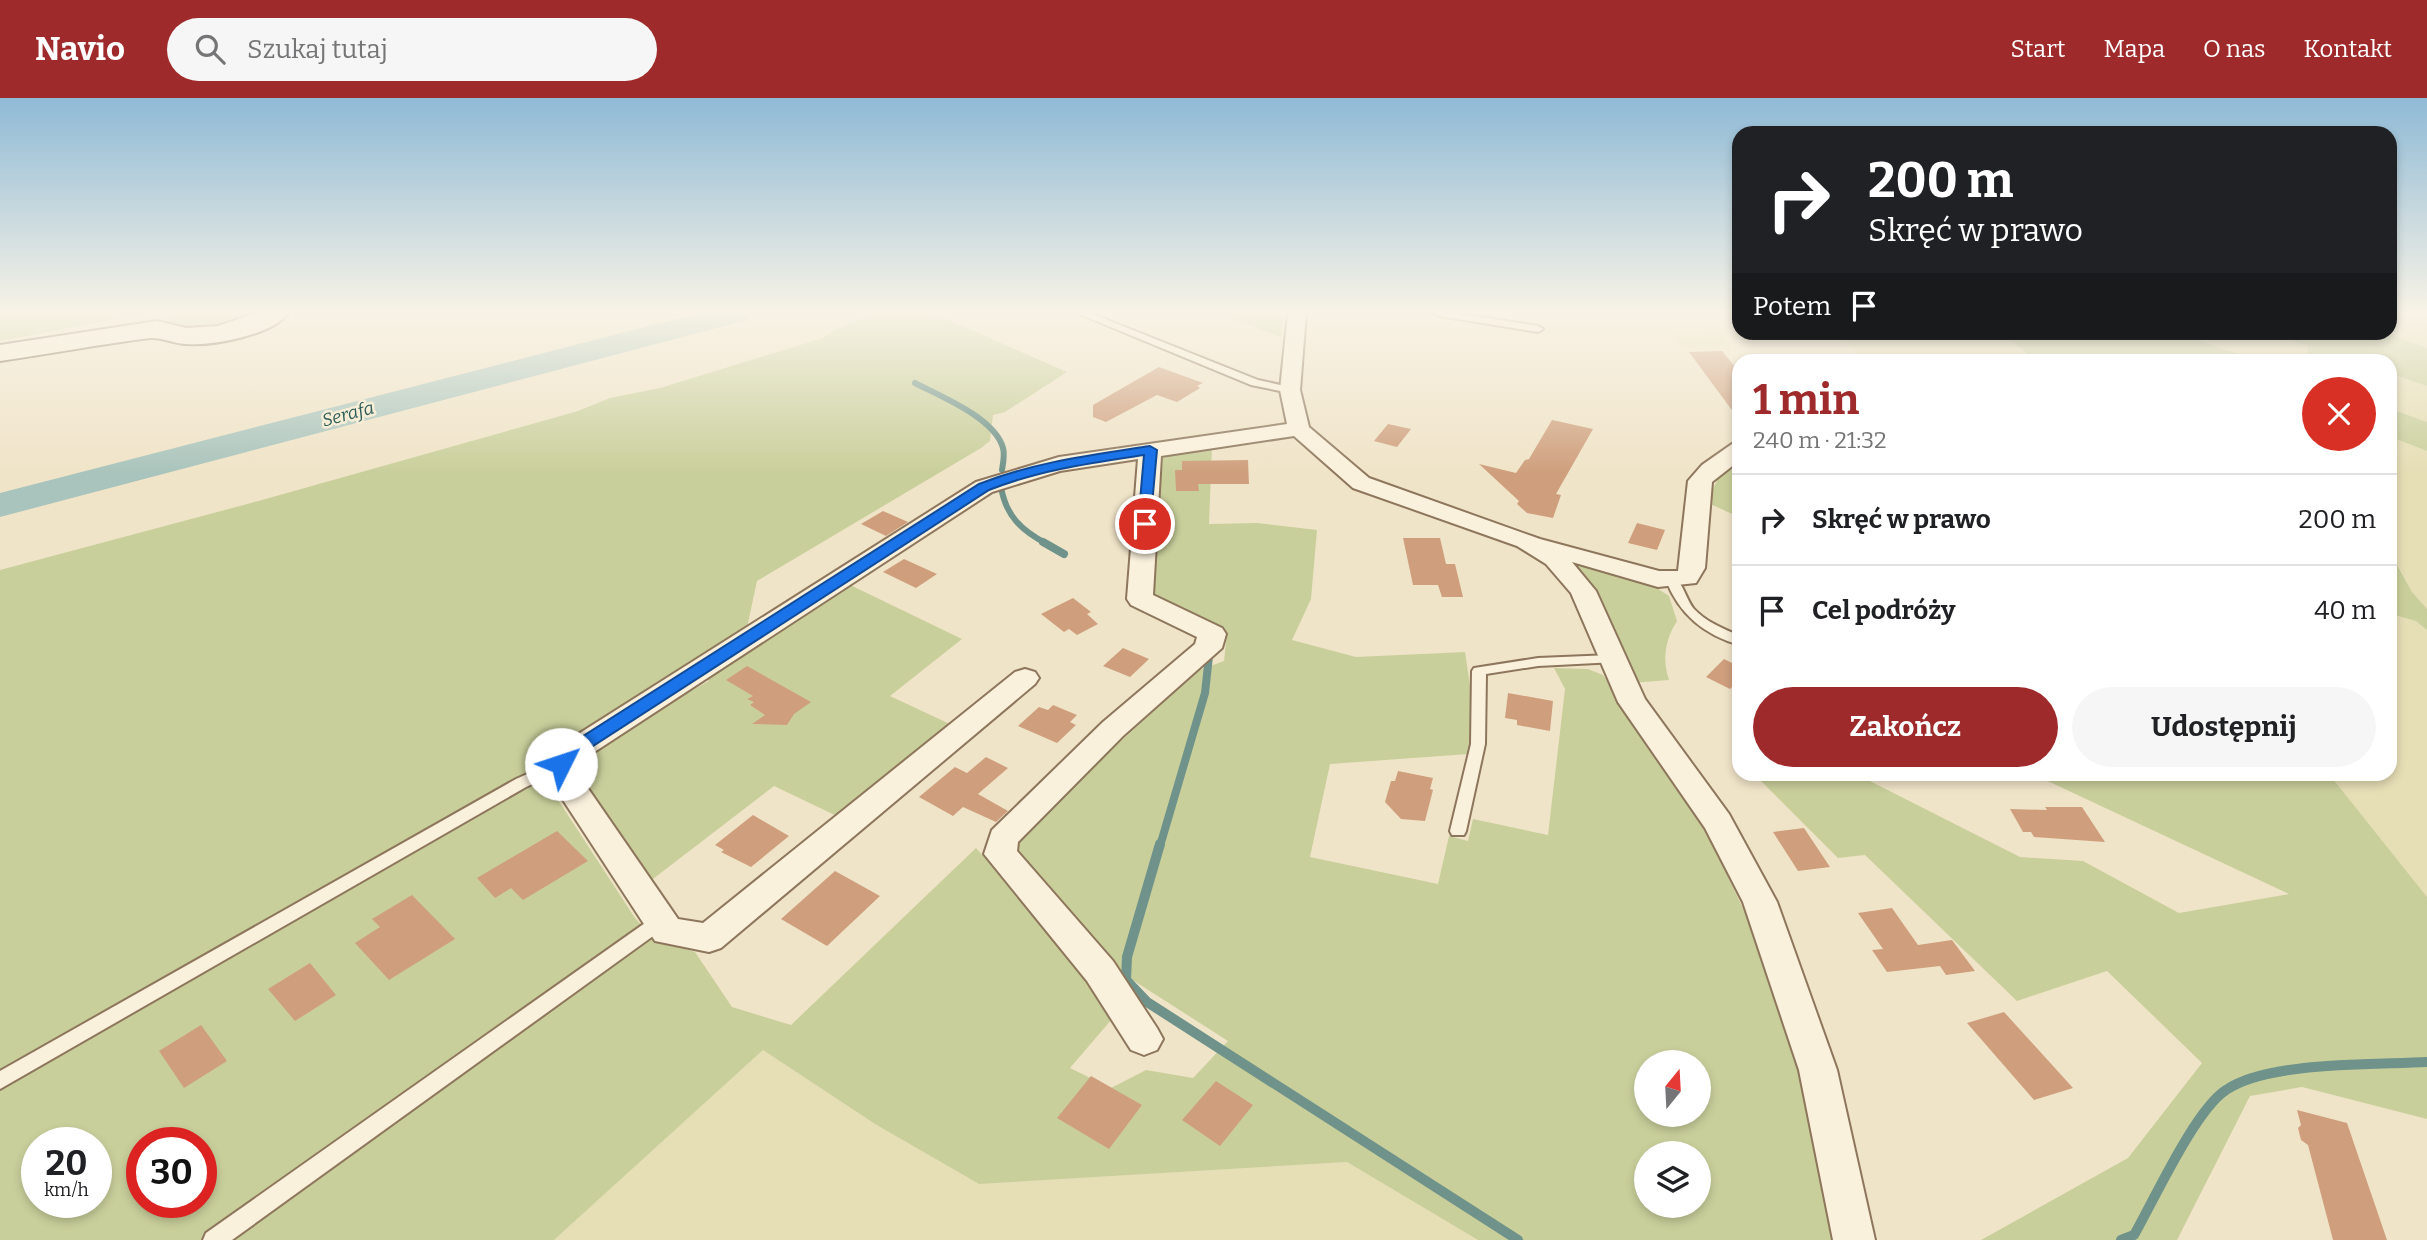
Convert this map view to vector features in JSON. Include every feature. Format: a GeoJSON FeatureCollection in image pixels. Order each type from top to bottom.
{"type":"FeatureCollection","features":[{"type":"Feature","properties":{"kind":"street"},"geometry":{"type":"LineString","coordinates":[[1292,366],[1290,390],[1299,429],[1361,483],[1526,541],[1658,579],[1687,578],[1692,568],[1700,481],[1710,470],[1732,455]]}},
{"type":"Feature","properties":{"kind":"street"},"geometry":{"type":"LineString","coordinates":[[1025,678],[709,938],[667,931],[561,772],[561,759],[984,487],[1059,464],[1299,429]]}},
{"type":"Feature","properties":{"kind":"street"},"geometry":{"type":"LineString","coordinates":[[1144,1039],[1100,971],[1000,855],[1003,838],[1021,820],[1114,729],[1209,648],[1212,634],[1140,598],[1150,450]]}},
{"type":"Feature","properties":{"kind":"street"},"geometry":{"type":"LineString","coordinates":[[1526,541],[1555,559],[1583,591],[1632,702],[1718,822],[1760,902],[1818,1070],[1854,1240]]}},
{"type":"Feature","properties":{"kind":"lane"},"geometry":{"type":"LineString","coordinates":[[1214,366],[1255,383],[1290,390]]}},
{"type":"Feature","properties":{"kind":"lane"},"geometry":{"type":"LineString","coordinates":[[1672,580],[1678,597],[1702,624],[1732,637]]}},
{"type":"Feature","properties":{"kind":"lane"},"geometry":{"type":"LineString","coordinates":[[1458,831],[1478,744],[1479,671],[1538,662],[1611,659]]}},
{"type":"Feature","properties":{"kind":"lane"},"geometry":{"type":"LineString","coordinates":[[0,1081],[521,783],[561,764]]}},
{"type":"Feature","properties":{"kind":"lane"},"geometry":{"type":"LineString","coordinates":[[214,1240],[661,921]]}},
{"type":"Feature","properties":{"kind":"shaded area"},"geometry":{"type":"Polygon","coordinates":[[[2397,376],[2427,386],[2427,422],[2397,411],[2397,376]]]}},
{"type":"Feature","properties":{"kind":"shaded area"},"geometry":{"type":"Polygon","coordinates":[[[2397,440],[2427,451],[2427,609],[2412,592],[2397,563],[2397,440]]]}},
{"type":"Feature","properties":{"kind":"shaded area"},"geometry":{"type":"Polygon","coordinates":[[[2397,616],[2416,621],[2427,630],[2427,897],[2335,781],[2397,781],[2397,616]]]}},
{"type":"Feature","properties":{"kind":"shaded area"},"geometry":{"type":"Polygon","coordinates":[[[763,1050],[875,1124],[979,1184],[1347,1162],[1478,1240],[554,1240],[763,1050]]]}},
{"type":"Feature","properties":{"kind":"green space"},"geometry":{"type":"Polygon","coordinates":[[[731,366],[1054,366],[1067,372],[1005,412],[993,415],[990,441],[981,448],[757,581],[745,637],[559,754],[547,783],[635,918],[655,939],[695,952],[732,1007],[791,1025],[976,848],[1056,938],[1112,1019],[1070,1068],[1111,1088],[1146,1070],[1193,1078],[1228,1041],[1117,970],[1027,869],[1016,846],[1031,824],[1197,671],[1224,661],[1227,633],[1148,591],[1159,454],[1212,448],[1209,524],[1257,523],[1317,530],[1311,599],[1292,640],[1356,657],[1465,652],[1472,699],[1469,754],[1330,764],[1310,857],[1438,884],[1449,836],[1468,841],[1473,819],[1548,835],[1565,689],[1554,668],[1588,669],[1603,675],[1686,800],[1716,851],[1770,966],[1801,1081],[1835,1240],[1478,1240],[1347,1162],[979,1184],[875,1124],[763,1050],[554,1240],[0,1240],[0,570],[578,411],[610,398],[660,388],[731,366]]]}},
{"type":"Feature","properties":{"kind":"green space"},"geometry":{"type":"Polygon","coordinates":[[[2397,366],[2427,366],[2427,386],[2397,376],[2397,366]]]}},
{"type":"Feature","properties":{"kind":"green space"},"geometry":{"type":"Polygon","coordinates":[[[2397,411],[2427,422],[2427,451],[2397,439],[2397,411]]]}},
{"type":"Feature","properties":{"kind":"green space"},"geometry":{"type":"Polygon","coordinates":[[[1732,463],[1732,514],[1708,503],[1727,467],[1732,463]]]}},
{"type":"Feature","properties":{"kind":"green space"},"geometry":{"type":"Polygon","coordinates":[[[1580,563],[1649,583],[1669,596],[1677,621],[1666,650],[1669,680],[1631,683],[1608,616],[1577,566],[1580,563]]]}},
{"type":"Feature","properties":{"kind":"green space"},"geometry":{"type":"Polygon","coordinates":[[[2397,565],[2412,592],[2427,609],[2427,630],[2416,621],[2397,616],[2397,565]]]}},
{"type":"Feature","properties":{"kind":"green space"},"geometry":{"type":"Polygon","coordinates":[[[844,582],[962,639],[890,696],[954,726],[841,818],[774,786],[649,882],[573,763],[675,696],[709,681],[705,678],[844,582]]]}},
{"type":"Feature","properties":{"kind":"green space"},"geometry":{"type":"Polygon","coordinates":[[[1761,781],[1870,781],[2020,857],[2083,861],[2179,913],[2289,894],[2048,781],[2335,781],[2427,897],[2427,1119],[2302,1087],[2250,1096],[2177,1240],[1981,1240],[2128,1158],[2202,1063],[2107,971],[2017,1001],[1865,855],[1838,858],[1761,781]]]}},
{"type":"Feature","properties":{"kind":"building"},"geometry":{"type":"Polygon","coordinates":[[[1700,366],[1732,366],[1732,410],[1700,366]]]}},
{"type":"Feature","properties":{"kind":"building"},"geometry":{"type":"Polygon","coordinates":[[[1159,367],[1203,383],[1197,386],[1200,388],[1177,402],[1157,395],[1106,422],[1093,417],[1093,405],[1159,367]]]}},
{"type":"Feature","properties":{"kind":"building"},"geometry":{"type":"Polygon","coordinates":[[[1552,420],[1593,429],[1556,494],[1561,495],[1553,518],[1527,513],[1517,504],[1519,501],[1479,464],[1516,473],[1525,460],[1529,459],[1552,420]]]}},
{"type":"Feature","properties":{"kind":"building"},"geometry":{"type":"Polygon","coordinates":[[[1388,424],[1411,429],[1397,447],[1374,441],[1388,424]]]}},
{"type":"Feature","properties":{"kind":"building"},"geometry":{"type":"Polygon","coordinates":[[[1248,460],[1249,484],[1198,484],[1199,491],[1176,491],[1175,470],[1182,470],[1182,461],[1248,460]]]}},
{"type":"Feature","properties":{"kind":"building"},"geometry":{"type":"Polygon","coordinates":[[[883,511],[908,522],[886,536],[861,524],[883,511]]]}},
{"type":"Feature","properties":{"kind":"building"},"geometry":{"type":"Polygon","coordinates":[[[1637,523],[1665,530],[1657,550],[1628,543],[1637,523]]]}},
{"type":"Feature","properties":{"kind":"building"},"geometry":{"type":"Polygon","coordinates":[[[1403,538],[1440,538],[1446,564],[1455,564],[1463,597],[1442,597],[1438,585],[1413,585],[1403,538]]]}},
{"type":"Feature","properties":{"kind":"building"},"geometry":{"type":"Polygon","coordinates":[[[904,559],[937,574],[916,588],[883,572],[904,559]]]}},
{"type":"Feature","properties":{"kind":"building"},"geometry":{"type":"Polygon","coordinates":[[[1073,598],[1091,612],[1087,614],[1098,624],[1077,635],[1069,629],[1064,632],[1041,614],[1073,598]]]}},
{"type":"Feature","properties":{"kind":"building"},"geometry":{"type":"Polygon","coordinates":[[[1123,648],[1149,659],[1130,677],[1103,666],[1123,648]]]}},
{"type":"Feature","properties":{"kind":"building"},"geometry":{"type":"Polygon","coordinates":[[[1724,659],[1732,663],[1730,689],[1706,677],[1724,659]]]}},
{"type":"Feature","properties":{"kind":"building"},"geometry":{"type":"Polygon","coordinates":[[[747,666],[811,702],[794,714],[787,725],[752,724],[765,715],[750,705],[754,702],[747,699],[753,696],[726,680],[747,666]]]}},
{"type":"Feature","properties":{"kind":"building"},"geometry":{"type":"Polygon","coordinates":[[[1508,693],[1553,701],[1550,731],[1517,725],[1517,720],[1505,718],[1508,693]]]}},
{"type":"Feature","properties":{"kind":"building"},"geometry":{"type":"Polygon","coordinates":[[[1053,705],[1077,715],[1070,722],[1076,725],[1057,743],[1018,726],[1039,707],[1048,710],[1053,705]]]}},
{"type":"Feature","properties":{"kind":"building"},"geometry":{"type":"Polygon","coordinates":[[[986,757],[1008,768],[978,794],[1008,811],[996,822],[963,807],[953,816],[919,797],[955,767],[967,773],[986,757]]]}},
{"type":"Feature","properties":{"kind":"building"},"geometry":{"type":"Polygon","coordinates":[[[1398,771],[1433,778],[1430,789],[1433,790],[1425,821],[1401,819],[1385,802],[1391,781],[1395,781],[1398,771]]]}},
{"type":"Feature","properties":{"kind":"building"},"geometry":{"type":"Polygon","coordinates":[[[2045,807],[2082,807],[2105,842],[2034,837],[2031,832],[2023,832],[2010,809],[2047,810],[2045,807]]]}},
{"type":"Feature","properties":{"kind":"building"},"geometry":{"type":"Polygon","coordinates":[[[753,815],[789,836],[751,867],[721,852],[724,850],[715,845],[753,815]]]}},
{"type":"Feature","properties":{"kind":"building"},"geometry":{"type":"Polygon","coordinates":[[[1804,828],[1830,867],[1798,871],[1773,832],[1804,828]]]}},
{"type":"Feature","properties":{"kind":"building"},"geometry":{"type":"Polygon","coordinates":[[[557,831],[588,861],[523,900],[511,888],[495,898],[477,878],[557,831]]]}},
{"type":"Feature","properties":{"kind":"building"},"geometry":{"type":"Polygon","coordinates":[[[835,871],[880,896],[827,946],[781,919],[835,871]]]}},
{"type":"Feature","properties":{"kind":"building"},"geometry":{"type":"Polygon","coordinates":[[[412,895],[455,939],[389,980],[355,943],[380,927],[372,919],[412,895]]]}},
{"type":"Feature","properties":{"kind":"building"},"geometry":{"type":"Polygon","coordinates":[[[1892,908],[1918,945],[1952,940],[1975,971],[1946,975],[1940,966],[1887,972],[1872,950],[1883,949],[1858,913],[1892,908]]]}},
{"type":"Feature","properties":{"kind":"building"},"geometry":{"type":"Polygon","coordinates":[[[310,963],[336,995],[295,1021],[268,989],[310,963]]]}},
{"type":"Feature","properties":{"kind":"building"},"geometry":{"type":"Polygon","coordinates":[[[2004,1012],[2073,1088],[2034,1100],[1967,1023],[2004,1012]]]}},
{"type":"Feature","properties":{"kind":"building"},"geometry":{"type":"Polygon","coordinates":[[[201,1025],[227,1061],[184,1088],[159,1051],[201,1025]]]}},
{"type":"Feature","properties":{"kind":"building"},"geometry":{"type":"Polygon","coordinates":[[[1091,1076],[1142,1105],[1109,1149],[1057,1118],[1091,1076]]]}},
{"type":"Feature","properties":{"kind":"building"},"geometry":{"type":"Polygon","coordinates":[[[1216,1081],[1253,1105],[1220,1146],[1182,1120],[1216,1081]]]}},
{"type":"Feature","properties":{"kind":"building"},"geometry":{"type":"Polygon","coordinates":[[[2297,1110],[2347,1123],[2387,1240],[2333,1240],[2308,1145],[2301,1140],[2297,1110]]]}},
{"type":"Feature","properties":{"kind":"waterway","name":"Serafa"},"geometry":{"type":"LineString","coordinates":[[0,505],[532,366]]}},
{"type":"Feature","properties":{"kind":"waterway"},"geometry":{"type":"LineString","coordinates":[[915,383],[952,401],[989,427],[1003,448],[1002,470]]}},
{"type":"Feature","properties":{"kind":"waterway"},"geometry":{"type":"LineString","coordinates":[[1001,487],[1003,497],[1016,521],[1047,544]]}},
{"type":"Feature","properties":{"kind":"waterway"},"geometry":{"type":"LineString","coordinates":[[1043,542],[1064,554]]}},
{"type":"Feature","properties":{"kind":"waterway"},"geometry":{"type":"LineString","coordinates":[[1160,846],[1205,693],[1209,656]]}},
{"type":"Feature","properties":{"kind":"waterway"},"geometry":{"type":"LineString","coordinates":[[1160,844],[1127,957],[1126,980],[1147,1002],[1518,1240]]}},
{"type":"Feature","properties":{"kind":"waterway"},"geometry":{"type":"LineString","coordinates":[[2121,1240],[2134,1235],[2201,1116],[2226,1090],[2245,1081],[2294,1069],[2427,1062]]}},
{"type":"Feature","properties":{"kind":"route"},"geometry":{"type":"LineString","coordinates":[[561,764],[561,759],[984,487],[1059,464],[1150,450],[1145,524]]}}]}
